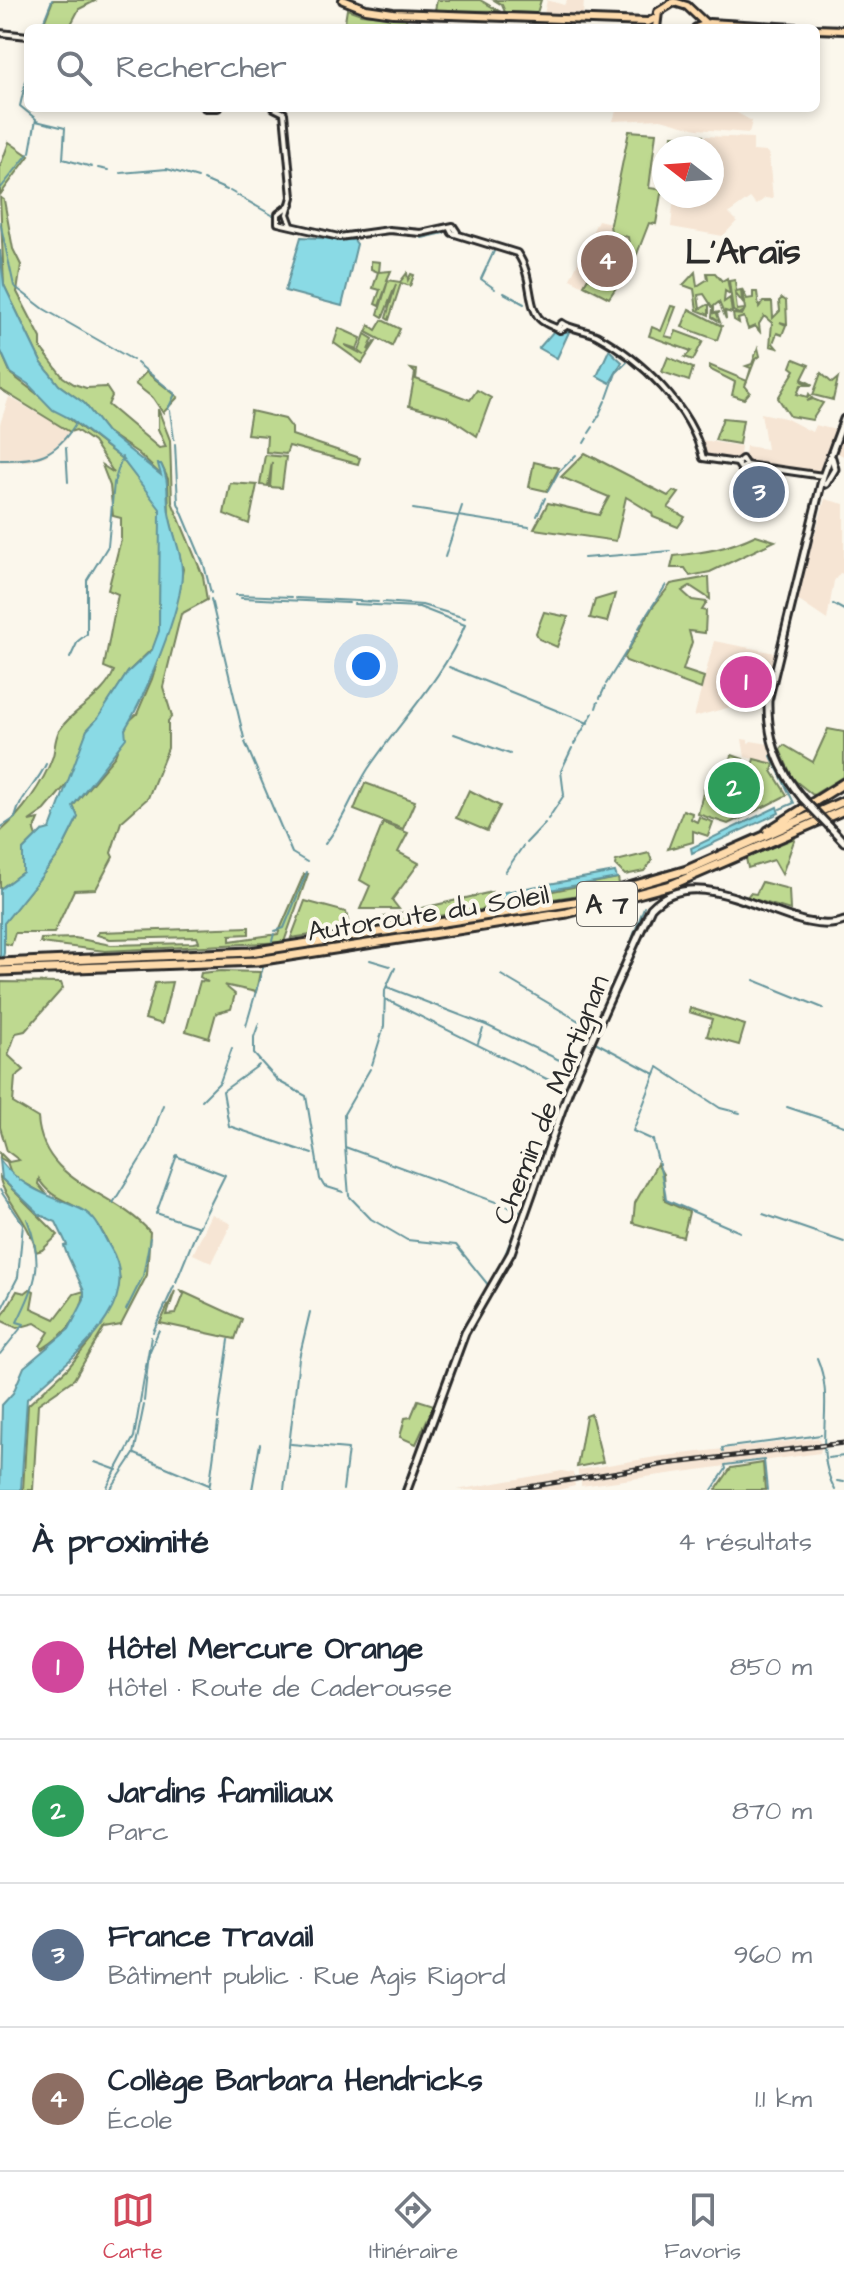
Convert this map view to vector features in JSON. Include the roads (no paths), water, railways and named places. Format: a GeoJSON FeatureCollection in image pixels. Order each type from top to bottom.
{"type":"FeatureCollection","features":[{"type":"Feature","properties":{"kind":"highway"},"geometry":{"type":"LineString","coordinates":[[739,849],[844,783]]}},
{"type":"Feature","properties":{"kind":"highway","name":"Autoroute du Soleil"},"geometry":{"type":"LineString","coordinates":[[2,967],[225,954],[298,946],[603,896],[739,849],[844,801]]}},
{"type":"Feature","properties":{"kind":"highway","name":"Autoroute du Soleil"},"geometry":{"type":"LineString","coordinates":[[2,967],[257,961],[567,913],[680,882],[844,810]]}},
{"type":"Feature","properties":{"kind":"main road"},"geometry":{"type":"LineString","coordinates":[[343,0],[382,12],[648,22],[656,18],[666,5],[676,2],[687,6],[696,18],[705,23],[723,24]]}},
{"type":"Feature","properties":{"kind":"main road"},"geometry":{"type":"LineString","coordinates":[[656,18],[656,24]]}},
{"type":"Feature","properties":{"kind":"main road"},"geometry":{"type":"LineString","coordinates":[[696,18],[696,24]]}},
{"type":"Feature","properties":{"kind":"main road"},"geometry":{"type":"LineString","coordinates":[[820,29],[842,30]]}},
{"type":"Feature","properties":{"kind":"main road"},"geometry":{"type":"LineString","coordinates":[[844,419],[831,462],[834,471],[825,479],[772,679],[768,709],[776,753],[803,799],[844,842]]}},
{"type":"Feature","properties":{"kind":"main road","name":"Chemin de Martignan"},"geometry":{"type":"LineString","coordinates":[[407,1490],[465,1333],[511,1253],[569,1090],[651,908],[666,897],[710,891],[823,925],[844,921]]}},
{"type":"Feature","properties":{"kind":"street"},"geometry":{"type":"LineString","coordinates":[[0,33],[24,36]]}},
{"type":"Feature","properties":{"kind":"street"},"geometry":{"type":"LineString","coordinates":[[282,112],[291,204],[286,218],[293,228],[339,237],[389,230],[421,233],[450,229],[452,233],[457,232],[517,253],[530,279],[538,316],[550,326],[558,327],[560,323],[595,335],[633,361],[690,423],[703,458],[737,463],[740,468],[746,465],[825,479]]}},
{"type":"Feature","properties":{"kind":"water"},"geometry":{"type":"Polygon","coordinates":[[[301,237],[354,240],[357,244],[342,306],[285,291],[301,237]]]}},
{"type":"Feature","properties":{"kind":"water"},"geometry":{"type":"Polygon","coordinates":[[[0,250],[4,285],[41,362],[59,385],[84,403],[107,432],[161,475],[158,464],[161,464],[166,477],[171,524],[182,571],[181,588],[169,630],[142,697],[125,729],[126,738],[73,806],[78,817],[60,853],[4,923],[4,953],[0,969],[0,889],[23,872],[23,850],[42,831],[50,829],[87,730],[128,672],[152,650],[159,631],[160,509],[122,459],[71,419],[53,410],[28,384],[11,373],[0,349],[0,250]]]}},
{"type":"Feature","properties":{"kind":"water"},"geometry":{"type":"Polygon","coordinates":[[[553,332],[569,332],[557,358],[539,348],[553,332]]]}},
{"type":"Feature","properties":{"kind":"water"},"geometry":{"type":"Polygon","coordinates":[[[609,350],[622,362],[610,383],[597,376],[609,350]]]}},
{"type":"Feature","properties":{"kind":"water"},"geometry":{"type":"Polygon","coordinates":[[[777,807],[779,813],[692,853],[691,848],[777,807]]]}},
{"type":"Feature","properties":{"kind":"water"},"geometry":{"type":"Polygon","coordinates":[[[615,872],[617,878],[494,900],[494,895],[505,892],[615,872]]]}},
{"type":"Feature","properties":{"kind":"water"},"geometry":{"type":"Polygon","coordinates":[[[0,1160],[25,1184],[89,1214],[110,1247],[119,1270],[118,1291],[110,1312],[97,1332],[27,1399],[21,1490],[0,1490],[2,1405],[13,1393],[24,1367],[69,1329],[84,1300],[84,1291],[56,1222],[40,1215],[2,1179],[0,1160]]]}},
{"type":"Feature","properties":{"kind":"waterway"},"geometry":{"type":"LineString","coordinates":[[43,24],[52,0]]}},
{"type":"Feature","properties":{"kind":"waterway"},"geometry":{"type":"LineString","coordinates":[[24,89],[20,106],[24,109]]}},
{"type":"Feature","properties":{"kind":"waterway"},"geometry":{"type":"LineString","coordinates":[[27,112],[36,119],[30,152]]}},
{"type":"Feature","properties":{"kind":"waterway"},"geometry":{"type":"LineString","coordinates":[[36,121],[65,128],[63,159],[92,167]]}},
{"type":"Feature","properties":{"kind":"waterway"},"geometry":{"type":"LineString","coordinates":[[0,189],[28,154]]}},
{"type":"Feature","properties":{"kind":"waterway"},"geometry":{"type":"LineString","coordinates":[[98,168],[108,170]]}},
{"type":"Feature","properties":{"kind":"waterway"},"geometry":{"type":"LineString","coordinates":[[121,173],[167,169],[198,178]]}},
{"type":"Feature","properties":{"kind":"waterway"},"geometry":{"type":"LineString","coordinates":[[204,180],[227,190]]}},
{"type":"Feature","properties":{"kind":"waterway"},"geometry":{"type":"LineString","coordinates":[[230,191],[272,215]]}},
{"type":"Feature","properties":{"kind":"waterway"},"geometry":{"type":"LineString","coordinates":[[0,222],[14,286],[44,309],[133,360]]}},
{"type":"Feature","properties":{"kind":"waterway"},"geometry":{"type":"LineString","coordinates":[[422,238],[444,233]]}},
{"type":"Feature","properties":{"kind":"waterway"},"geometry":{"type":"LineString","coordinates":[[466,240],[475,242]]}},
{"type":"Feature","properties":{"kind":"waterway"},"geometry":{"type":"LineString","coordinates":[[495,249],[481,279],[495,289]]}},
{"type":"Feature","properties":{"kind":"waterway"},"geometry":{"type":"LineString","coordinates":[[504,293],[524,304]]}},
{"type":"Feature","properties":{"kind":"waterway"},"geometry":{"type":"LineString","coordinates":[[607,398],[616,373],[627,362]]}},
{"type":"Feature","properties":{"kind":"waterway"},"geometry":{"type":"LineString","coordinates":[[137,363],[175,394],[168,409]]}},
{"type":"Feature","properties":{"kind":"waterway"},"geometry":{"type":"LineString","coordinates":[[600,412],[605,401]]}},
{"type":"Feature","properties":{"kind":"waterway"},"geometry":{"type":"LineString","coordinates":[[170,411],[174,439]]}},
{"type":"Feature","properties":{"kind":"waterway"},"geometry":{"type":"LineString","coordinates":[[595,422],[600,414]]}},
{"type":"Feature","properties":{"kind":"waterway"},"geometry":{"type":"LineString","coordinates":[[0,460],[25,459],[53,450],[76,423]]}},
{"type":"Feature","properties":{"kind":"waterway"},"geometry":{"type":"LineString","coordinates":[[589,433],[593,427]]}},
{"type":"Feature","properties":{"kind":"waterway"},"geometry":{"type":"LineString","coordinates":[[584,443],[587,438]]}},
{"type":"Feature","properties":{"kind":"waterway"},"geometry":{"type":"LineString","coordinates":[[175,444],[178,503],[204,565],[211,593]]}},
{"type":"Feature","properties":{"kind":"waterway"},"geometry":{"type":"LineString","coordinates":[[66,448],[68,482]]}},
{"type":"Feature","properties":{"kind":"waterway"},"geometry":{"type":"LineString","coordinates":[[548,491],[558,473],[576,455]]}},
{"type":"Feature","properties":{"kind":"waterway"},"geometry":{"type":"LineString","coordinates":[[70,658],[78,641],[87,634],[87,580],[108,546],[114,483],[122,457]]}},
{"type":"Feature","properties":{"kind":"waterway"},"geometry":{"type":"LineString","coordinates":[[537,516],[545,498]]}},
{"type":"Feature","properties":{"kind":"waterway"},"geometry":{"type":"LineString","coordinates":[[445,557],[462,506]]}},
{"type":"Feature","properties":{"kind":"waterway"},"geometry":{"type":"LineString","coordinates":[[413,509],[529,527]]}},
{"type":"Feature","properties":{"kind":"waterway"},"geometry":{"type":"LineString","coordinates":[[584,558],[671,551]]}},
{"type":"Feature","properties":{"kind":"waterway"},"geometry":{"type":"LineString","coordinates":[[644,619],[666,585]]}},
{"type":"Feature","properties":{"kind":"waterway"},"geometry":{"type":"LineString","coordinates":[[236,595],[292,597]]}},
{"type":"Feature","properties":{"kind":"waterway"},"geometry":{"type":"LineString","coordinates":[[241,598],[349,603]]}},
{"type":"Feature","properties":{"kind":"waterway"},"geometry":{"type":"LineString","coordinates":[[296,598],[378,602]]}},
{"type":"Feature","properties":{"kind":"waterway"},"geometry":{"type":"LineString","coordinates":[[211,599],[244,738]]}},
{"type":"Feature","properties":{"kind":"waterway"},"geometry":{"type":"LineString","coordinates":[[383,602],[422,605],[465,618]]}},
{"type":"Feature","properties":{"kind":"waterway"},"geometry":{"type":"LineString","coordinates":[[325,844],[368,769],[433,682],[465,625],[419,607],[354,604]]}},
{"type":"Feature","properties":{"kind":"waterway"},"geometry":{"type":"LineString","coordinates":[[833,604],[844,610]]}},
{"type":"Feature","properties":{"kind":"waterway"},"geometry":{"type":"LineString","coordinates":[[639,628],[643,621]]}},
{"type":"Feature","properties":{"kind":"waterway"},"geometry":{"type":"LineString","coordinates":[[629,648],[637,632]]}},
{"type":"Feature","properties":{"kind":"waterway"},"geometry":{"type":"LineString","coordinates":[[606,684],[626,652]]}},
{"type":"Feature","properties":{"kind":"waterway"},"geometry":{"type":"LineString","coordinates":[[449,667],[588,723]]}},
{"type":"Feature","properties":{"kind":"waterway"},"geometry":{"type":"LineString","coordinates":[[600,698],[605,687]]}},
{"type":"Feature","properties":{"kind":"waterway"},"geometry":{"type":"LineString","coordinates":[[596,708],[598,702]]}},
{"type":"Feature","properties":{"kind":"waterway"},"geometry":{"type":"LineString","coordinates":[[574,744],[593,713]]}},
{"type":"Feature","properties":{"kind":"waterway"},"geometry":{"type":"LineString","coordinates":[[454,734],[510,754]]}},
{"type":"Feature","properties":{"kind":"waterway"},"geometry":{"type":"LineString","coordinates":[[245,742],[292,853],[307,862]]}},
{"type":"Feature","properties":{"kind":"waterway"},"geometry":{"type":"LineString","coordinates":[[548,819],[564,795],[561,771],[572,748]]}},
{"type":"Feature","properties":{"kind":"waterway"},"geometry":{"type":"LineString","coordinates":[[771,756],[794,803],[780,809]]}},
{"type":"Feature","properties":{"kind":"waterway"},"geometry":{"type":"LineString","coordinates":[[0,828],[15,818],[46,764]]}},
{"type":"Feature","properties":{"kind":"waterway"},"geometry":{"type":"LineString","coordinates":[[526,843],[545,823]]}},
{"type":"Feature","properties":{"kind":"waterway"},"geometry":{"type":"LineString","coordinates":[[505,872],[523,846]]}},
{"type":"Feature","properties":{"kind":"waterway"},"geometry":{"type":"LineString","coordinates":[[275,931],[284,928],[307,872]]}},
{"type":"Feature","properties":{"kind":"waterway"},"geometry":{"type":"LineString","coordinates":[[734,900],[750,905]]}},
{"type":"Feature","properties":{"kind":"waterway"},"geometry":{"type":"LineString","coordinates":[[619,974],[644,907]]}},
{"type":"Feature","properties":{"kind":"waterway"},"geometry":{"type":"LineString","coordinates":[[272,941],[274,934]]}},
{"type":"Feature","properties":{"kind":"waterway"},"geometry":{"type":"LineString","coordinates":[[370,960],[390,966]]}},
{"type":"Feature","properties":{"kind":"waterway"},"geometry":{"type":"LineString","coordinates":[[246,1026],[263,967]]}},
{"type":"Feature","properties":{"kind":"waterway"},"geometry":{"type":"LineString","coordinates":[[372,1065],[384,1026],[385,990],[395,968]]}},
{"type":"Feature","properties":{"kind":"waterway"},"geometry":{"type":"LineString","coordinates":[[501,975],[594,1030]]}},
{"type":"Feature","properties":{"kind":"waterway"},"geometry":{"type":"LineString","coordinates":[[754,980],[823,1008]]}},
{"type":"Feature","properties":{"kind":"waterway"},"geometry":{"type":"LineString","coordinates":[[387,987],[486,1025],[576,1068]]}},
{"type":"Feature","properties":{"kind":"waterway"},"geometry":{"type":"LineString","coordinates":[[385,999],[567,1089]]}},
{"type":"Feature","properties":{"kind":"waterway"},"geometry":{"type":"LineString","coordinates":[[259,1023],[254,1037],[254,1054],[278,1081],[306,1096],[320,1179],[324,1186],[343,1192]]}},
{"type":"Feature","properties":{"kind":"waterway"},"geometry":{"type":"LineString","coordinates":[[478,1043],[483,1029]]}},
{"type":"Feature","properties":{"kind":"waterway"},"geometry":{"type":"LineString","coordinates":[[595,1042],[655,1074],[658,1067],[720,1108],[740,1113]]}},
{"type":"Feature","properties":{"kind":"waterway"},"geometry":{"type":"LineString","coordinates":[[202,1100],[220,1082],[232,1048]]}},
{"type":"Feature","properties":{"kind":"waterway"},"geometry":{"type":"LineString","coordinates":[[523,1210],[580,1060]]}},
{"type":"Feature","properties":{"kind":"waterway"},"geometry":{"type":"LineString","coordinates":[[259,1065],[223,1091],[229,1126],[312,1154]]}},
{"type":"Feature","properties":{"kind":"waterway"},"geometry":{"type":"LineString","coordinates":[[370,1069],[344,1114],[345,1147],[523,1212]]}},
{"type":"Feature","properties":{"kind":"waterway"},"geometry":{"type":"LineString","coordinates":[[655,1074],[633,1131],[653,1140],[666,1200],[740,1232]]}},
{"type":"Feature","properties":{"kind":"waterway"},"geometry":{"type":"LineString","coordinates":[[113,1203],[149,1145],[163,1105]]}},
{"type":"Feature","properties":{"kind":"waterway"},"geometry":{"type":"LineString","coordinates":[[787,1107],[844,1126]]}},
{"type":"Feature","properties":{"kind":"waterway"},"geometry":{"type":"LineString","coordinates":[[345,1147],[349,1196],[371,1219],[407,1240],[456,1245],[489,1286]]}},
{"type":"Feature","properties":{"kind":"waterway"},"geometry":{"type":"LineString","coordinates":[[156,1214],[177,1155]]}},
{"type":"Feature","properties":{"kind":"waterway"},"geometry":{"type":"LineString","coordinates":[[156,1213],[199,1227],[225,1175],[176,1156]]}},
{"type":"Feature","properties":{"kind":"waterway"},"geometry":{"type":"LineString","coordinates":[[0,1190],[23,1224],[18,1277],[0,1312]]}},
{"type":"Feature","properties":{"kind":"waterway"},"geometry":{"type":"LineString","coordinates":[[500,1267],[522,1213]]}},
{"type":"Feature","properties":{"kind":"waterway"},"geometry":{"type":"LineString","coordinates":[[763,1214],[844,1242]]}},
{"type":"Feature","properties":{"kind":"waterway"},"geometry":{"type":"LineString","coordinates":[[0,1354],[24,1324],[17,1322],[36,1272],[35,1248],[27,1219]]}},
{"type":"Feature","properties":{"kind":"waterway"},"geometry":{"type":"LineString","coordinates":[[176,1282],[198,1228]]}},
{"type":"Feature","properties":{"kind":"waterway"},"geometry":{"type":"LineString","coordinates":[[126,1310],[143,1276],[150,1238]]}},
{"type":"Feature","properties":{"kind":"waterway"},"geometry":{"type":"LineString","coordinates":[[153,1332],[174,1286]]}},
{"type":"Feature","properties":{"kind":"waterway"},"geometry":{"type":"LineString","coordinates":[[460,1338],[484,1295]]}},
{"type":"Feature","properties":{"kind":"waterway"},"geometry":{"type":"LineString","coordinates":[[284,1490],[299,1358],[310,1312]]}},
{"type":"Feature","properties":{"kind":"waterway"},"geometry":{"type":"LineString","coordinates":[[144,1401],[149,1353],[159,1330]]}},
{"type":"Feature","properties":{"kind":"waterway"},"geometry":{"type":"LineString","coordinates":[[107,1487],[134,1437],[151,1337]]}},
{"type":"Feature","properties":{"kind":"waterway"},"geometry":{"type":"LineString","coordinates":[[218,1419],[229,1340]]}},
{"type":"Feature","properties":{"kind":"waterway"},"geometry":{"type":"LineString","coordinates":[[451,1363],[459,1341]]}},
{"type":"Feature","properties":{"kind":"waterway"},"geometry":{"type":"LineString","coordinates":[[817,1358],[825,1392],[825,1456],[835,1490]]}},
{"type":"Feature","properties":{"kind":"waterway"},"geometry":{"type":"LineString","coordinates":[[436,1403],[449,1369]]}},
{"type":"Feature","properties":{"kind":"waterway"},"geometry":{"type":"LineString","coordinates":[[110,1490],[134,1454],[144,1405]]}},
{"type":"Feature","properties":{"kind":"waterway"},"geometry":{"type":"LineString","coordinates":[[433,1426],[443,1405]]}},
{"type":"Feature","properties":{"kind":"waterway"},"geometry":{"type":"LineString","coordinates":[[402,1490],[435,1406]]}},
{"type":"Feature","properties":{"kind":"waterway"},"geometry":{"type":"LineString","coordinates":[[209,1490],[218,1423]]}},
{"type":"Feature","properties":{"kind":"waterway"},"geometry":{"type":"LineString","coordinates":[[723,1451],[722,1448],[821,1435]]}},
{"type":"Feature","properties":{"kind":"waterway"},"geometry":{"type":"LineString","coordinates":[[252,1490],[260,1444]]}},
{"type":"Feature","properties":{"kind":"waterway"},"geometry":{"type":"LineString","coordinates":[[291,1444],[348,1449],[343,1490]]}},
{"type":"Feature","properties":{"kind":"waterway"},"geometry":{"type":"LineString","coordinates":[[135,1454],[209,1485]]}},
{"type":"Feature","properties":{"kind":"waterway"},"geometry":{"type":"LineString","coordinates":[[828,1458],[844,1456]]}},
{"type":"Feature","properties":{"kind":"waterway"},"geometry":{"type":"LineString","coordinates":[[712,1490],[726,1469],[725,1465],[764,1460],[767,1490]]}},
{"type":"Feature","properties":{"kind":"waterway"},"geometry":{"type":"LineString","coordinates":[[95,1462],[117,1470]]}},
{"type":"Feature","properties":{"kind":"waterway"},"geometry":{"type":"LineString","coordinates":[[837,1481],[844,1482]]}},
{"type":"Feature","properties":{"kind":"railway"},"geometry":{"type":"LineString","coordinates":[[510,1490],[666,1464],[844,1443]]}},
{"type":"Feature","properties":{"kind":"place","name":"Collège Barbara Hendricks"},"geometry":{"type":"Point","coordinates":[607,261]}},
{"type":"Feature","properties":{"kind":"place","name":"France Travail"},"geometry":{"type":"Point","coordinates":[759,492]}},
{"type":"Feature","properties":{"kind":"place","name":"Hôtel Mercure Orange"},"geometry":{"type":"Point","coordinates":[746,682]}},
{"type":"Feature","properties":{"kind":"place","name":"Jardins familiaux"},"geometry":{"type":"Point","coordinates":[734,788]}},
{"type":"Feature","properties":{"kind":"district","name":"L'Araïs"},"geometry":{"type":"Point","coordinates":[743,250]}}]}
